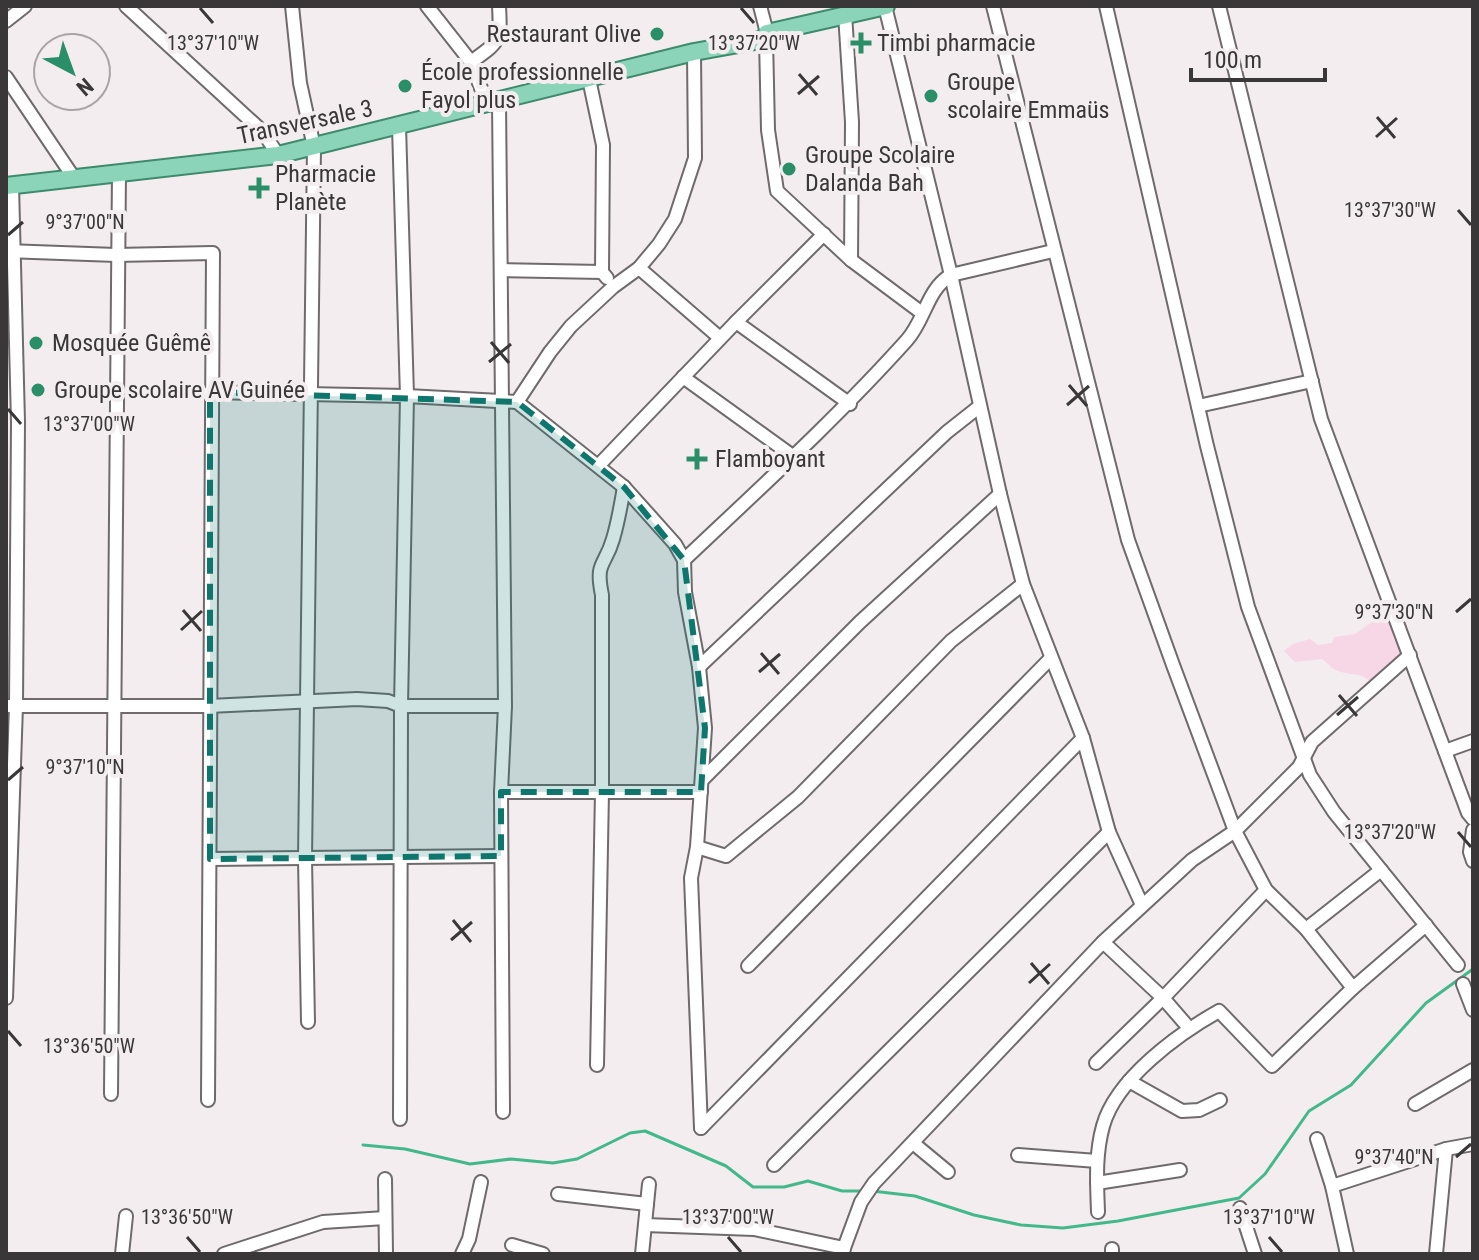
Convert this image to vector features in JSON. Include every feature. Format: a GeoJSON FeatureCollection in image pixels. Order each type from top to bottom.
{"type":"FeatureCollection","features":[{"type":"Feature","properties":{"kind":"main road","name":"Transversale 3"},"geometry":{"type":"LineString","coordinates":[[9,186],[278,155],[885,6]]}},
{"type":"Feature","properties":{"kind":"street"},"geometry":{"type":"LineString","coordinates":[[6,21],[25,6]]}},
{"type":"Feature","properties":{"kind":"street"},"geometry":{"type":"LineString","coordinates":[[126,6],[263,132],[278,155]]}},
{"type":"Feature","properties":{"kind":"street"},"geometry":{"type":"LineString","coordinates":[[292,6],[300,83],[314,147],[305,859],[308,1022]]}},
{"type":"Feature","properties":{"kind":"street"},"geometry":{"type":"LineString","coordinates":[[427,6],[471,62],[493,103],[503,400],[503,1112]]}},
{"type":"Feature","properties":{"kind":"street"},"geometry":{"type":"LineString","coordinates":[[471,62],[493,46],[500,36],[499,6]]}},
{"type":"Feature","properties":{"kind":"street"},"geometry":{"type":"LineString","coordinates":[[760,6],[767,36],[768,130],[777,191],[851,260],[922,313]]}},
{"type":"Feature","properties":{"kind":"street"},"geometry":{"type":"LineString","coordinates":[[885,6],[1023,584],[1083,738],[1109,832],[1142,905]]}},
{"type":"Feature","properties":{"kind":"street"},"geometry":{"type":"LineString","coordinates":[[993,6],[1128,540],[1235,831],[1266,890],[1306,929],[1353,988]]}},
{"type":"Feature","properties":{"kind":"street"},"geometry":{"type":"LineString","coordinates":[[1106,6],[1198,406],[1248,607],[1310,775],[1334,812],[1458,965]]}},
{"type":"Feature","properties":{"kind":"street"},"geometry":{"type":"LineString","coordinates":[[1219,6],[1321,419],[1468,813],[1473,819]]}},
{"type":"Feature","properties":{"kind":"street"},"geometry":{"type":"LineString","coordinates":[[845,14],[852,122],[851,260]]}},
{"type":"Feature","properties":{"kind":"street"},"geometry":{"type":"LineString","coordinates":[[517,402],[571,326],[613,287],[639,268],[675,219],[695,158],[694,52]]}},
{"type":"Feature","properties":{"kind":"street"},"geometry":{"type":"LineString","coordinates":[[6,77],[74,178]]}},
{"type":"Feature","properties":{"kind":"street"},"geometry":{"type":"LineString","coordinates":[[589,79],[603,145],[602,272],[613,287]]}},
{"type":"Feature","properties":{"kind":"street"},"geometry":{"type":"LineString","coordinates":[[399,126],[407,396],[401,706],[400,1119]]}},
{"type":"Feature","properties":{"kind":"street"},"geometry":{"type":"LineString","coordinates":[[111,1094],[119,172]]}},
{"type":"Feature","properties":{"kind":"street"},"geometry":{"type":"LineString","coordinates":[[6,998],[11,706],[9,186]]}},
{"type":"Feature","properties":{"kind":"street"},"geometry":{"type":"LineString","coordinates":[[598,466],[824,234]]}},
{"type":"Feature","properties":{"kind":"street"},"geometry":{"type":"LineString","coordinates":[[9,251],[116,255],[213,253],[208,1100]]}},
{"type":"Feature","properties":{"kind":"street"},"geometry":{"type":"LineString","coordinates":[[684,560],[850,404],[916,330],[939,282],[951,275],[1053,251]]}},
{"type":"Feature","properties":{"kind":"street"},"geometry":{"type":"LineString","coordinates":[[639,268],[720,338]]}},
{"type":"Feature","properties":{"kind":"street"},"geometry":{"type":"LineString","coordinates":[[501,270],[602,272]]}},
{"type":"Feature","properties":{"kind":"street"},"geometry":{"type":"LineString","coordinates":[[736,322],[850,404]]}},
{"type":"Feature","properties":{"kind":"street"},"geometry":{"type":"LineString","coordinates":[[683,377],[794,457]]}},
{"type":"Feature","properties":{"kind":"street"},"geometry":{"type":"LineString","coordinates":[[1198,406],[1312,381]]}},
{"type":"Feature","properties":{"kind":"street"},"geometry":{"type":"LineString","coordinates":[[210,392],[407,396],[517,402],[624,487],[675,544],[684,560],[685,592],[699,667],[705,728],[697,847],[691,878],[701,1128],[1083,738]]}},
{"type":"Feature","properties":{"kind":"street"},"geometry":{"type":"LineString","coordinates":[[699,667],[947,432],[980,406]]}},
{"type":"Feature","properties":{"kind":"street"},"geometry":{"type":"LineString","coordinates":[[597,1065],[602,791],[602,595],[598,578],[600,564],[612,543],[624,487]]}},
{"type":"Feature","properties":{"kind":"street"},"geometry":{"type":"LineString","coordinates":[[501,792],[701,786],[860,622],[1000,494]]}},
{"type":"Feature","properties":{"kind":"street"},"geometry":{"type":"LineString","coordinates":[[697,847],[726,856],[798,797],[951,641],[1023,584]]}},
{"type":"Feature","properties":{"kind":"street"},"geometry":{"type":"LineString","coordinates":[[645,1225],[754,1229],[843,1251],[867,1193],[1103,942],[1192,860],[1235,831],[1299,767],[1312,742],[1410,655]]}},
{"type":"Feature","properties":{"kind":"street"},"geometry":{"type":"LineString","coordinates":[[748,966],[1050,659]]}},
{"type":"Feature","properties":{"kind":"street"},"geometry":{"type":"LineString","coordinates":[[11,706],[209,706],[357,699],[388,701],[401,706],[505,706]]}},
{"type":"Feature","properties":{"kind":"street"},"geometry":{"type":"LineString","coordinates":[[1445,751],[1473,741]]}},
{"type":"Feature","properties":{"kind":"street"},"geometry":{"type":"LineString","coordinates":[[1473,830],[1470,852],[1473,861]]}},
{"type":"Feature","properties":{"kind":"street"},"geometry":{"type":"LineString","coordinates":[[774,1165],[1109,832]]}},
{"type":"Feature","properties":{"kind":"street"},"geometry":{"type":"LineString","coordinates":[[210,859],[501,856]]}},
{"type":"Feature","properties":{"kind":"street"},"geometry":{"type":"LineString","coordinates":[[1306,929],[1381,870]]}},
{"type":"Feature","properties":{"kind":"street"},"geometry":{"type":"LineString","coordinates":[[1096,1063],[1266,890]]}},
{"type":"Feature","properties":{"kind":"street"},"geometry":{"type":"LineString","coordinates":[[1098,1212],[1097,1161],[1103,1126],[1111,1106],[1129,1081],[1189,1028],[1219,1011],[1272,1066],[1353,988],[1426,925]]}},
{"type":"Feature","properties":{"kind":"street"},"geometry":{"type":"LineString","coordinates":[[1103,942],[1163,998],[1189,1028]]}},
{"type":"Feature","properties":{"kind":"street"},"geometry":{"type":"LineString","coordinates":[[1463,984],[1473,1010]]}},
{"type":"Feature","properties":{"kind":"street"},"geometry":{"type":"LineString","coordinates":[[1415,1104],[1473,1070]]}},
{"type":"Feature","properties":{"kind":"street"},"geometry":{"type":"LineString","coordinates":[[1129,1081],[1182,1111],[1199,1110],[1220,1100]]}},
{"type":"Feature","properties":{"kind":"street"},"geometry":{"type":"LineString","coordinates":[[1317,1139],[1332,1186],[1347,1254]]}},
{"type":"Feature","properties":{"kind":"street"},"geometry":{"type":"LineString","coordinates":[[913,1143],[948,1172]]}},
{"type":"Feature","properties":{"kind":"street"},"geometry":{"type":"LineString","coordinates":[[1332,1186],[1446,1149],[1473,1144]]}},
{"type":"Feature","properties":{"kind":"street"},"geometry":{"type":"LineString","coordinates":[[1436,1254],[1446,1149]]}},
{"type":"Feature","properties":{"kind":"street"},"geometry":{"type":"LineString","coordinates":[[1018,1155],[1097,1161]]}},
{"type":"Feature","properties":{"kind":"street"},"geometry":{"type":"LineString","coordinates":[[1097,1183],[1180,1170]]}},
{"type":"Feature","properties":{"kind":"street"},"geometry":{"type":"LineString","coordinates":[[385,1179],[386,1254]]}},
{"type":"Feature","properties":{"kind":"street"},"geometry":{"type":"LineString","coordinates":[[462,1254],[469,1239],[481,1182]]}},
{"type":"Feature","properties":{"kind":"street"},"geometry":{"type":"LineString","coordinates":[[642,1254],[649,1184]]}},
{"type":"Feature","properties":{"kind":"street"},"geometry":{"type":"LineString","coordinates":[[558,1194],[647,1204]]}},
{"type":"Feature","properties":{"kind":"street"},"geometry":{"type":"LineString","coordinates":[[1240,1208],[1255,1254]]}},
{"type":"Feature","properties":{"kind":"street"},"geometry":{"type":"LineString","coordinates":[[122,1254],[126,1216]]}},
{"type":"Feature","properties":{"kind":"street"},"geometry":{"type":"LineString","coordinates":[[224,1254],[323,1222],[385,1218]]}},
{"type":"Feature","properties":{"kind":"street"},"geometry":{"type":"LineString","coordinates":[[512,1245],[543,1254]]}},
{"type":"Feature","properties":{"kind":"highlighted area"},"geometry":{"type":"Polygon","coordinates":[[[210,392],[517,402],[624,487],[684,560],[705,728],[701,792],[501,792],[501,856],[210,859],[210,392]]]}},
{"type":"Feature","properties":{"kind":"shaded area"},"geometry":{"type":"Polygon","coordinates":[[[1382,615],[1389,618],[1394,640],[1403,648],[1403,663],[1375,686],[1361,676],[1336,670],[1322,659],[1295,662],[1284,651],[1293,644],[1310,639],[1318,645],[1332,643],[1334,637],[1355,634],[1382,615]]]}},
{"type":"Feature","properties":{"kind":"waterway"},"geometry":{"type":"LineString","coordinates":[[872,1191],[915,1196],[974,1215],[1021,1225],[1063,1228],[1239,1198],[1265,1174],[1309,1111],[1351,1085],[1426,1003],[1473,969]]}},
{"type":"Feature","properties":{"kind":"waterway"},"geometry":{"type":"LineString","coordinates":[[363,1145],[405,1149],[470,1164],[511,1159],[553,1163],[577,1159],[630,1133],[645,1131],[726,1166],[753,1187],[784,1187],[808,1181],[842,1191],[864,1191]]}},
{"type":"Feature","properties":{"kind":"place","name":"Restaurant Olive"},"geometry":{"type":"Point","coordinates":[657,34]}},
{"type":"Feature","properties":{"kind":"place","name":"Timbi pharmacie"},"geometry":{"type":"Point","coordinates":[861,43]}},
{"type":"Feature","properties":{"kind":"place","name":"École professionnelle Fayol plus"},"geometry":{"type":"Point","coordinates":[405,86]}},
{"type":"Feature","properties":{"kind":"place","name":"Groupe scolaire Emmaüs"},"geometry":{"type":"Point","coordinates":[931,96]}},
{"type":"Feature","properties":{"kind":"place","name":"Groupe Scolaire Dalanda Bah"},"geometry":{"type":"Point","coordinates":[789,169]}},
{"type":"Feature","properties":{"kind":"place","name":"Pharmacie Planète"},"geometry":{"type":"Point","coordinates":[259,188]}},
{"type":"Feature","properties":{"kind":"place","name":"Mosquée Guêmê"},"geometry":{"type":"Point","coordinates":[36,343]}},
{"type":"Feature","properties":{"kind":"place","name":"Groupe scolaire AV Guinée"},"geometry":{"type":"Point","coordinates":[38,390]}},
{"type":"Feature","properties":{"kind":"place","name":"Flamboyant"},"geometry":{"type":"Point","coordinates":[697,459]}}]}
